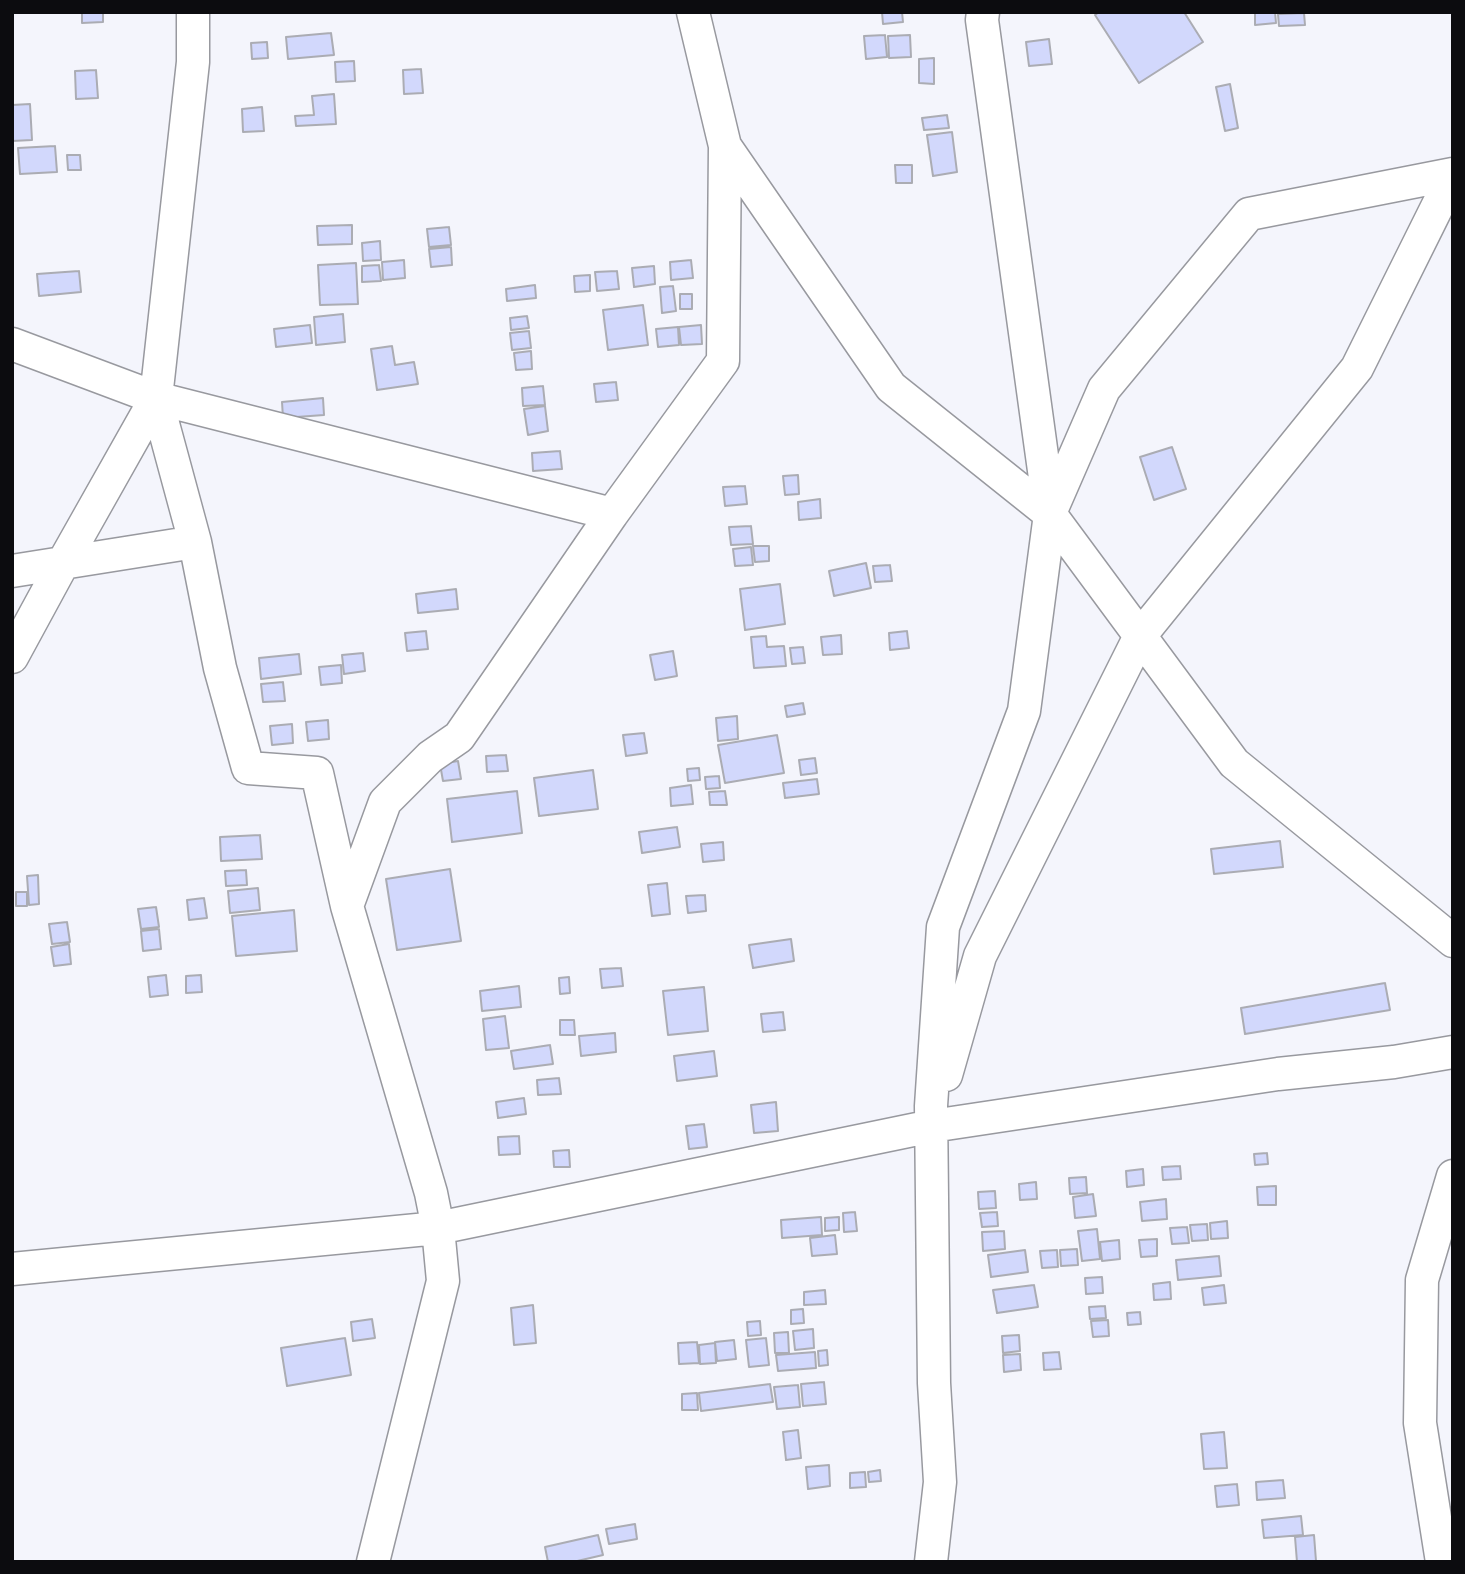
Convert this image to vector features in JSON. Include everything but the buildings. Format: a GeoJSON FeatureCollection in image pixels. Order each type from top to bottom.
{"type":"FeatureCollection","features":[{"type":"Feature","properties":{"kind":"street"},"geometry":{"type":"LineString","coordinates":[[193,12],[193,62],[156,398],[195,542],[220,668],[248,768],[317,773],[347,906],[431,1193],[438,1228],[443,1281],[373,1562]]}},
{"type":"Feature","properties":{"kind":"street"},"geometry":{"type":"LineString","coordinates":[[347,906],[385,802],[430,757],[459,737],[612,514],[723,360],[725,146],[693,12]]}},
{"type":"Feature","properties":{"kind":"street"},"geometry":{"type":"LineString","coordinates":[[931,1562],[940,1482],[933,1383],[932,1126],[943,927],[1024,711],[1050,514],[983,12]]}},
{"type":"Feature","properties":{"kind":"street"},"geometry":{"type":"LineString","coordinates":[[725,146],[891,387],[1050,514],[1234,763],[1453,941]]}},
{"type":"Feature","properties":{"kind":"street"},"geometry":{"type":"LineString","coordinates":[[1050,514],[1104,389],[1249,214],[1453,174]]}},
{"type":"Feature","properties":{"kind":"street"},"geometry":{"type":"LineString","coordinates":[[932,1126],[980,956],[1140,636],[1357,368],[1453,174]]}},
{"type":"Feature","properties":{"kind":"street"},"geometry":{"type":"LineString","coordinates":[[12,344],[156,398],[612,514]]}},
{"type":"Feature","properties":{"kind":"street"},"geometry":{"type":"LineString","coordinates":[[12,657],[156,398]]}},
{"type":"Feature","properties":{"kind":"street"},"geometry":{"type":"LineString","coordinates":[[12,571],[195,542]]}},
{"type":"Feature","properties":{"kind":"street"},"geometry":{"type":"LineString","coordinates":[[12,1269],[438,1228],[932,1126],[1278,1074],[1394,1062],[1453,1052]]}},
{"type":"Feature","properties":{"kind":"street"},"geometry":{"type":"LineString","coordinates":[[1442,1562],[1420,1423],[1422,1280],[1453,1176]]}}]}
